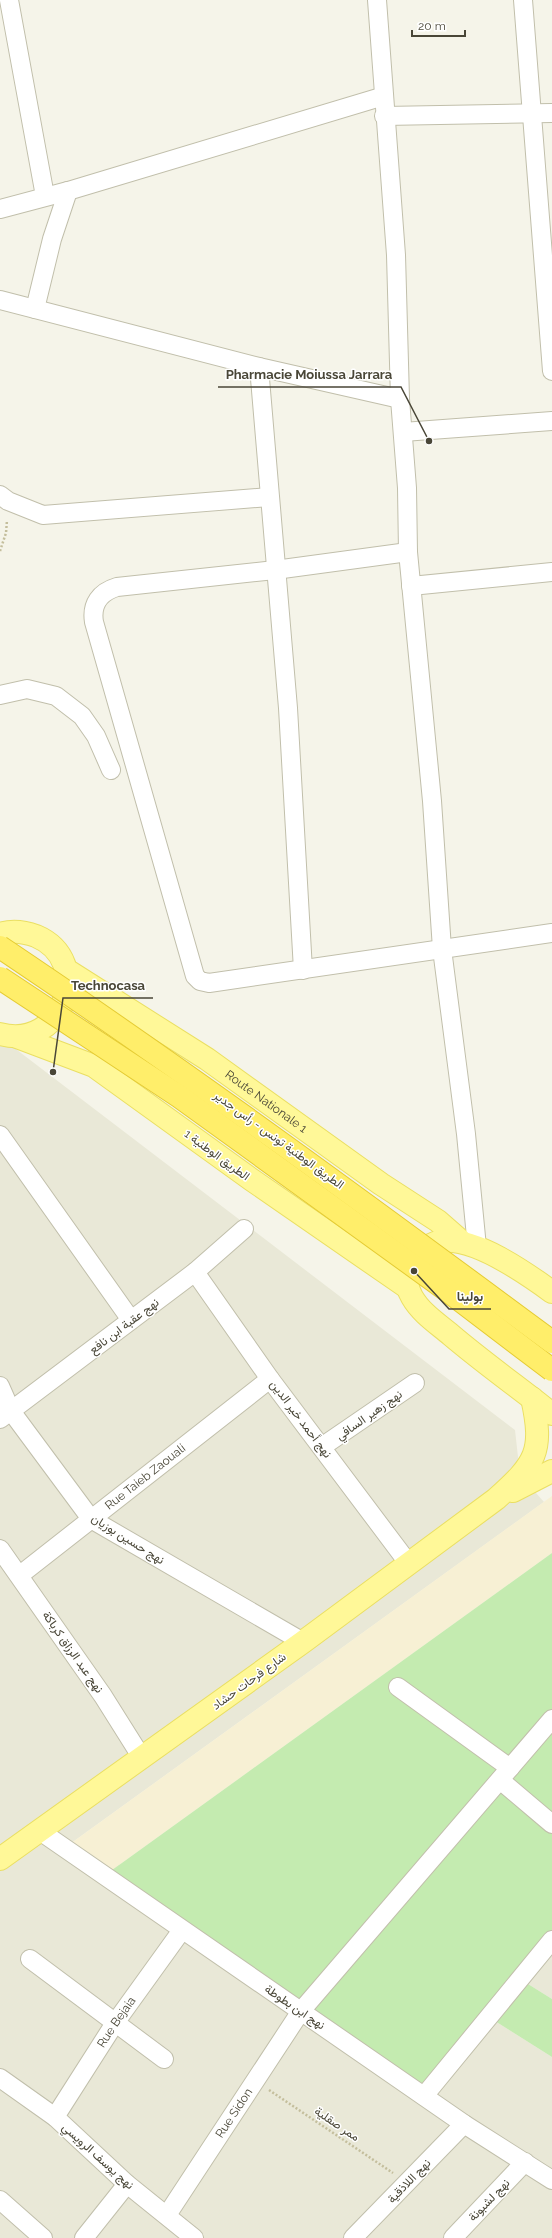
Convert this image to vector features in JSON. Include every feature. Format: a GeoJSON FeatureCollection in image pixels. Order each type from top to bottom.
{"type":"FeatureCollection","features":[{"type":"Feature","properties":{"kind":"highway","name":"الطريق الوطنية تونس - رأس جدير"},"geometry":{"type":"LineString","coordinates":[[1,936],[337,1182],[552,1342]]}},
{"type":"Feature","properties":{"kind":"highway","name":"الطريق الوطنية تونس - رأس جدير"},"geometry":{"type":"LineString","coordinates":[[0,978],[180,1097],[448,1291],[552,1370]]}},
{"type":"Feature","properties":{"kind":"main road","name":"الطريق الوطنية 1"},"geometry":{"type":"LineString","coordinates":[[1,936],[29,934],[41,939],[52,947],[60,957],[65,969],[68,988],[63,1006],[52,1022],[36,1033],[7,1038]]}},
{"type":"Feature","properties":{"kind":"main road","name":"Route Nationale 1"},"geometry":{"type":"LineString","coordinates":[[65,969],[207,1060],[381,1184],[438,1221],[470,1245],[552,1292]]}},
{"type":"Feature","properties":{"kind":"main road","name":"الطريق الوطنية 1"},"geometry":{"type":"LineString","coordinates":[[7,1038],[94,1066],[252,1180],[408,1288]]}},
{"type":"Feature","properties":{"kind":"main road"},"geometry":{"type":"LineString","coordinates":[[470,1245],[440,1241],[421,1252],[408,1270],[406,1280],[408,1288],[417,1305],[436,1322],[552,1414]]}},
{"type":"Feature","properties":{"kind":"main road"},"geometry":{"type":"LineString","coordinates":[[496,1500],[523,1473],[535,1455],[539,1432],[532,1398]]}},
{"type":"Feature","properties":{"kind":"main road"},"geometry":{"type":"LineString","coordinates":[[496,1500],[552,1471]]}},
{"type":"Feature","properties":{"kind":"main road","name":"شارع فرحات حشاد"},"geometry":{"type":"LineString","coordinates":[[1,1855],[40,1831],[142,1758],[496,1500]]}},
{"type":"Feature","properties":{"kind":"street"},"geometry":{"type":"LineString","coordinates":[[9,0],[45,196]]}},
{"type":"Feature","properties":{"kind":"street"},"geometry":{"type":"LineString","coordinates":[[377,0],[384,96],[384,116],[396,255],[400,400],[408,488],[408,552],[432,801],[442,949],[466,1134],[470,1245]]}},
{"type":"Feature","properties":{"kind":"street"},"geometry":{"type":"LineString","coordinates":[[523,0],[532,113],[549,271],[552,371]]}},
{"type":"Feature","properties":{"kind":"street"},"geometry":{"type":"LineString","coordinates":[[0,209],[68,191],[384,96]]}},
{"type":"Feature","properties":{"kind":"street"},"geometry":{"type":"LineString","coordinates":[[384,116],[552,113]]}},
{"type":"Feature","properties":{"kind":"street"},"geometry":{"type":"LineString","coordinates":[[35,309],[52,239],[68,191]]}},
{"type":"Feature","properties":{"kind":"street"},"geometry":{"type":"LineString","coordinates":[[0,300],[259,367],[400,400]]}},
{"type":"Feature","properties":{"kind":"street"},"geometry":{"type":"LineString","coordinates":[[259,367],[275,570],[288,708],[303,970]]}},
{"type":"Feature","properties":{"kind":"street"},"geometry":{"type":"LineString","coordinates":[[403,432],[552,421]]}},
{"type":"Feature","properties":{"kind":"street"},"geometry":{"type":"LineString","coordinates":[[4,498],[43,515],[269,497]]}},
{"type":"Feature","properties":{"kind":"street"},"geometry":{"type":"LineString","coordinates":[[408,552],[275,570],[117,587],[103,592],[98,599],[93,614],[195,976],[200,981],[209,983],[552,933]]}},
{"type":"Feature","properties":{"kind":"street"},"geometry":{"type":"LineString","coordinates":[[411,586],[552,572]]}},
{"type":"Feature","properties":{"kind":"street"},"geometry":{"type":"LineString","coordinates":[[0,695],[28,689],[56,696],[82,716],[96,736],[111,770]]}},
{"type":"Feature","properties":{"kind":"street"},"geometry":{"type":"LineString","coordinates":[[0,1135],[131,1320]]}},
{"type":"Feature","properties":{"kind":"street","name":"نهج عقبة ابن نافع"},"geometry":{"type":"LineString","coordinates":[[6,1415],[195,1272],[244,1229]]}},
{"type":"Feature","properties":{"kind":"street","name":"نهج أحمد خير الدين"},"geometry":{"type":"LineString","coordinates":[[195,1272],[270,1378],[323,1446],[409,1564]]}},
{"type":"Feature","properties":{"kind":"street","name":"Rue Taieb Zaouali"},"geometry":{"type":"LineString","coordinates":[[20,1575],[270,1378]]}},
{"type":"Feature","properties":{"kind":"street","name":"نهج زهير السافي"},"geometry":{"type":"LineString","coordinates":[[323,1446],[415,1383]]}},
{"type":"Feature","properties":{"kind":"street","name":"نهج حسين بوزيان"},"geometry":{"type":"LineString","coordinates":[[0,1386],[6,1415],[91,1519],[303,1642]]}},
{"type":"Feature","properties":{"kind":"street","name":"نهج عبد الرزاق كرباكة"},"geometry":{"type":"LineString","coordinates":[[0,1549],[20,1575],[103,1696],[142,1758]]}},
{"type":"Feature","properties":{"kind":"street"},"geometry":{"type":"LineString","coordinates":[[398,1688],[505,1774],[552,1824]]}},
{"type":"Feature","properties":{"kind":"street","name":"Rue Sidon"},"geometry":{"type":"LineString","coordinates":[[167,2215],[301,2011],[552,1720]]}},
{"type":"Feature","properties":{"kind":"street","name":"نهج ابن بطوطة"},"geometry":{"type":"LineString","coordinates":[[40,1831],[464,2124],[552,2180]]}},
{"type":"Feature","properties":{"kind":"street","name":"Rue Bejaia"},"geometry":{"type":"LineString","coordinates":[[55,2117],[115,2023],[182,1930]]}},
{"type":"Feature","properties":{"kind":"street"},"geometry":{"type":"LineString","coordinates":[[424,2096],[552,1940]]}},
{"type":"Feature","properties":{"kind":"street"},"geometry":{"type":"LineString","coordinates":[[30,1959],[164,2059]]}},
{"type":"Feature","properties":{"kind":"street","name":"نهج يوسف الرويسي"},"geometry":{"type":"LineString","coordinates":[[0,2078],[55,2117],[127,2184],[194,2238]]}},
{"type":"Feature","properties":{"kind":"street","name":"نهج اللاذقية"},"geometry":{"type":"LineString","coordinates":[[353,2238],[464,2124]]}},
{"type":"Feature","properties":{"kind":"street","name":"نهج لشبونة"},"geometry":{"type":"LineString","coordinates":[[453,2238],[524,2162]]}},
{"type":"Feature","properties":{"kind":"street"},"geometry":{"type":"LineString","coordinates":[[84,2238],[127,2184]]}},
{"type":"Feature","properties":{"kind":"street"},"geometry":{"type":"LineString","coordinates":[[0,2200],[43,2238]]}},
{"type":"Feature","properties":{"kind":"path"},"geometry":{"type":"LineString","coordinates":[[0,551],[6,532],[4,498]]}},
{"type":"Feature","properties":{"kind":"path","name":"ممر صقلية"},"geometry":{"type":"LineString","coordinates":[[255,2081],[408,2183]]}},
{"type":"Feature","properties":{"kind":"shaded area"},"geometry":{"type":"Polygon","coordinates":[[[0,1037],[515,1430],[520,1475],[544,1502],[70,1844],[487,2016],[552,2057],[552,2238],[0,2238],[0,1037]]]}},
{"type":"Feature","properties":{"kind":"shaded area"},"geometry":{"type":"Polygon","coordinates":[[[552,1496],[552,1553],[108,1873],[70,1844],[552,1496]]]}},
{"type":"Feature","properties":{"kind":"shaded area"},"geometry":{"type":"Polygon","coordinates":[[[552,1942],[552,1999],[520,1979],[552,1942]]]}},
{"type":"Feature","properties":{"kind":"green space"},"geometry":{"type":"Polygon","coordinates":[[[552,1553],[552,1942],[520,1979],[552,1999],[552,2057],[487,2016],[421,2086],[108,1873],[552,1553]]]}},
{"type":"Feature","properties":{"kind":"place","name":"Pharmacie Moiussa Jarrara"},"geometry":{"type":"Point","coordinates":[429,441]}},
{"type":"Feature","properties":{"kind":"place","name":"Technocasa"},"geometry":{"type":"Point","coordinates":[53,1072]}},
{"type":"Feature","properties":{"kind":"place","name":"بولينا"},"geometry":{"type":"Point","coordinates":[414,1271]}}]}
